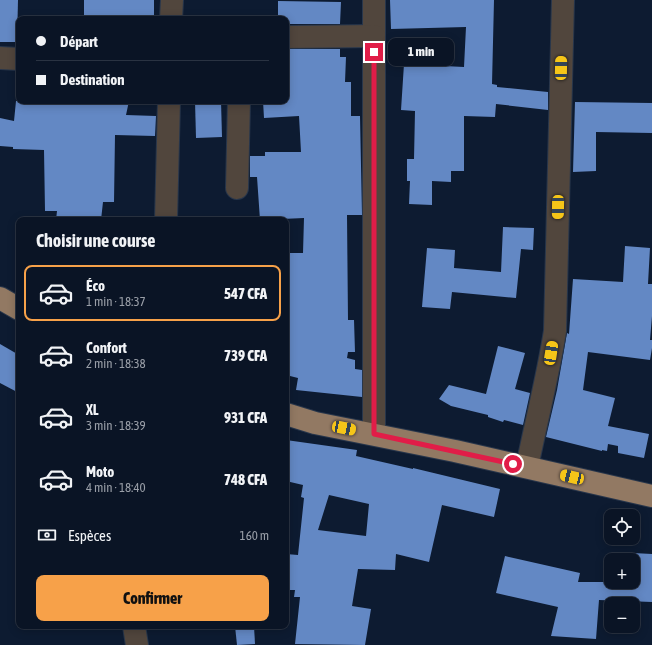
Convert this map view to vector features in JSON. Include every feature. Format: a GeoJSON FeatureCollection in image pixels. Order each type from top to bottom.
{"type":"FeatureCollection","features":[{"type":"Feature","properties":{"kind":"highway"},"geometry":{"type":"LineString","coordinates":[[0,298],[16,307]]}},
{"type":"Feature","properties":{"kind":"highway"},"geometry":{"type":"LineString","coordinates":[[289,415],[315,423],[374,434],[527,467],[652,496]]}},
{"type":"Feature","properties":{"kind":"street"},"geometry":{"type":"LineString","coordinates":[[171,16],[172,0]]}},
{"type":"Feature","properties":{"kind":"street"},"geometry":{"type":"LineString","coordinates":[[374,0],[374,434]]}},
{"type":"Feature","properties":{"kind":"street"},"geometry":{"type":"LineString","coordinates":[[527,467],[550,364],[555,331],[562,0]]}},
{"type":"Feature","properties":{"kind":"street"},"geometry":{"type":"LineString","coordinates":[[289,37],[374,36]]}},
{"type":"Feature","properties":{"kind":"street"},"geometry":{"type":"LineString","coordinates":[[0,58],[16,59]]}},
{"type":"Feature","properties":{"kind":"street"},"geometry":{"type":"LineString","coordinates":[[166,217],[169,104]]}},
{"type":"Feature","properties":{"kind":"street"},"geometry":{"type":"LineString","coordinates":[[237,188],[239,104]]}},
{"type":"Feature","properties":{"kind":"street"},"geometry":{"type":"LineString","coordinates":[[134,629],[137,645]]}},
{"type":"Feature","properties":{"kind":"building"},"geometry":{"type":"Polygon","coordinates":[[[0,0],[18,0],[18,16],[16,16],[16,42],[0,42],[0,0]]]}},
{"type":"Feature","properties":{"kind":"building"},"geometry":{"type":"Polygon","coordinates":[[[84,0],[154,0],[154,16],[84,16],[84,0]]]}},
{"type":"Feature","properties":{"kind":"building"},"geometry":{"type":"Polygon","coordinates":[[[390,0],[494,0],[492,84],[497,85],[497,87],[548,92],[548,110],[496,104],[495,117],[464,116],[464,171],[451,171],[451,182],[432,181],[432,205],[409,204],[410,181],[407,181],[407,159],[414,159],[415,111],[401,110],[404,64],[464,67],[466,27],[391,29],[390,0]]]}},
{"type":"Feature","properties":{"kind":"building"},"geometry":{"type":"Polygon","coordinates":[[[278,1],[341,2],[340,24],[289,24],[289,16],[278,16],[278,1]]]}},
{"type":"Feature","properties":{"kind":"building"},"geometry":{"type":"Polygon","coordinates":[[[289,49],[340,49],[340,57],[346,57],[345,82],[351,82],[351,116],[360,116],[362,215],[347,215],[348,320],[354,320],[355,352],[348,352],[347,358],[355,360],[355,369],[362,370],[362,397],[296,390],[298,378],[289,376],[289,253],[303,253],[304,218],[260,217],[257,177],[250,177],[250,156],[265,156],[265,152],[301,152],[299,116],[264,118],[263,104],[289,104],[289,49]]]}},
{"type":"Feature","properties":{"kind":"building"},"geometry":{"type":"Polygon","coordinates":[[[16,101],[16,104],[128,104],[126,115],[156,116],[155,136],[115,135],[114,202],[103,202],[101,217],[56,217],[57,211],[45,211],[44,150],[13,149],[13,147],[0,146],[0,118],[14,121],[16,101]]]}},
{"type":"Feature","properties":{"kind":"building"},"geometry":{"type":"Polygon","coordinates":[[[575,102],[652,103],[652,133],[596,132],[596,171],[573,172],[575,102]]]}},
{"type":"Feature","properties":{"kind":"building"},"geometry":{"type":"Polygon","coordinates":[[[195,104],[221,104],[222,137],[196,138],[195,104]]]}},
{"type":"Feature","properties":{"kind":"building"},"geometry":{"type":"Polygon","coordinates":[[[503,227],[534,228],[533,250],[521,249],[516,298],[452,292],[450,309],[422,307],[427,248],[455,250],[454,268],[501,272],[503,227]]]}},
{"type":"Feature","properties":{"kind":"building"},"geometry":{"type":"Polygon","coordinates":[[[625,246],[650,248],[648,284],[652,284],[650,340],[652,340],[652,348],[650,360],[588,352],[583,390],[615,398],[608,426],[649,434],[644,458],[618,453],[618,446],[608,444],[607,451],[602,451],[546,437],[557,390],[567,333],[569,334],[573,279],[623,282],[625,246]]]}},
{"type":"Feature","properties":{"kind":"building"},"geometry":{"type":"Polygon","coordinates":[[[0,344],[16,353],[16,391],[0,383],[0,344]]]}},
{"type":"Feature","properties":{"kind":"building"},"geometry":{"type":"Polygon","coordinates":[[[498,346],[525,353],[515,389],[530,393],[523,425],[504,420],[503,422],[488,417],[488,415],[451,406],[439,399],[449,385],[486,394],[498,346]]]}},
{"type":"Feature","properties":{"kind":"building"},"geometry":{"type":"Polygon","coordinates":[[[289,440],[357,450],[356,456],[500,489],[494,517],[442,505],[429,562],[396,554],[395,570],[358,569],[352,606],[371,609],[365,645],[295,644],[300,597],[294,597],[295,590],[289,590],[289,554],[298,555],[304,498],[301,497],[303,485],[289,482],[289,440]],[[329,495],[318,530],[366,536],[369,504],[329,495]]]}},
{"type":"Feature","properties":{"kind":"building"},"geometry":{"type":"Polygon","coordinates":[[[640,553],[652,554],[652,602],[640,602],[640,597],[604,597],[604,600],[599,600],[596,639],[551,636],[558,607],[496,593],[505,556],[580,573],[578,582],[604,582],[604,589],[640,589],[640,553]]]}},
{"type":"Feature","properties":{"kind":"building"},"geometry":{"type":"Polygon","coordinates":[[[235,629],[254,629],[255,644],[237,645],[235,629]]]}},
{"type":"Feature","properties":{"kind":"route"},"geometry":{"type":"LineString","coordinates":[[374,52],[374,434],[513,464]]}}]}
